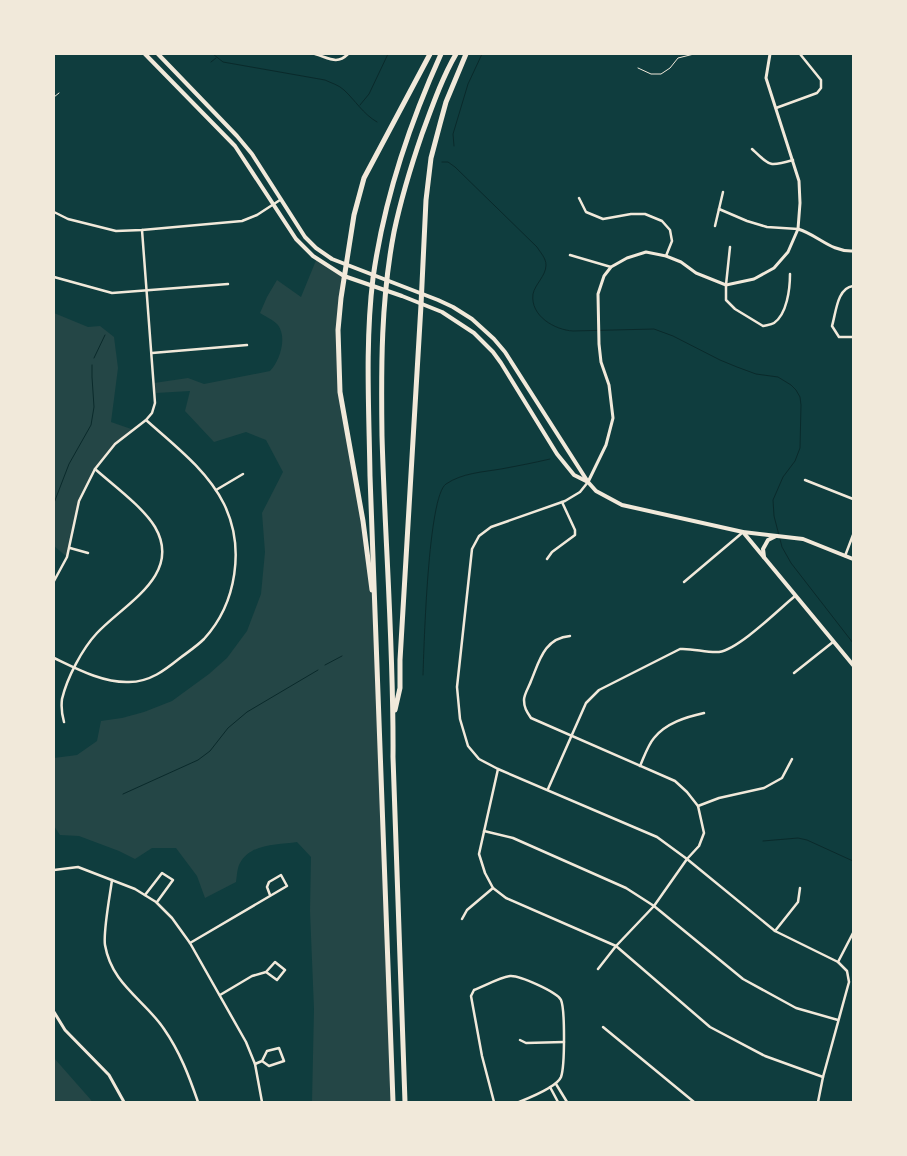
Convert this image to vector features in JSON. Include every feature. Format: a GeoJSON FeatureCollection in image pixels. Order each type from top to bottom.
{"type":"FeatureCollection","features":[{"type":"Feature","properties":{"kind":"highway"},"geometry":{"type":"LineString","coordinates":[[376,625],[363,521],[340,392],[338,330],[345,265],[354,215],[364,178],[430,54]]}},
{"type":"Feature","properties":{"kind":"highway"},"geometry":{"type":"LineString","coordinates":[[393,1102],[369,386],[370,310],[376,258],[390,191],[401,152],[420,101],[441,54]]}},
{"type":"Feature","properties":{"kind":"highway"},"geometry":{"type":"LineString","coordinates":[[405,1102],[394,716],[383,473],[382,385],[384,311],[389,262],[403,196],[430,112],[456,54]]}},
{"type":"Feature","properties":{"kind":"highway"},"geometry":{"type":"LineString","coordinates":[[394,716],[400,688],[410,480],[422,305],[426,200],[431,158],[446,102],[466,54]]}},
{"type":"Feature","properties":{"kind":"main road"},"geometry":{"type":"LineString","coordinates":[[145,54],[235,146],[303,247],[344,276],[442,312],[474,333],[493,352],[557,454],[574,475],[588,482]]}},
{"type":"Feature","properties":{"kind":"main road"},"geometry":{"type":"LineString","coordinates":[[158,54],[252,154],[305,237],[325,255],[345,265],[452,307],[472,319],[494,339],[521,377],[588,482],[596,491],[622,505],[743,532],[803,539],[853,559]]}},
{"type":"Feature","properties":{"kind":"main road"},"geometry":{"type":"LineString","coordinates":[[743,532],[853,665]]}},
{"type":"Feature","properties":{"kind":"main road"},"geometry":{"type":"LineString","coordinates":[[764,558],[763,549],[768,540],[776,536]]}},
{"type":"Feature","properties":{"kind":"street"},"geometry":{"type":"LineString","coordinates":[[315,54],[342,60],[348,54]]}},
{"type":"Feature","properties":{"kind":"street"},"geometry":{"type":"LineString","coordinates":[[770,54],[766,78],[799,181],[798,229],[788,252],[774,268],[754,279],[726,286],[696,273],[681,262],[666,256],[646,252],[627,258],[611,267],[604,276],[598,294],[598,322],[602,362],[609,385],[612,405],[610,435],[588,482],[573,497],[490,527],[480,536],[472,550],[457,687],[460,719],[468,746],[479,759],[498,769],[657,837],[776,931],[838,962],[847,971],[849,982],[818,1102]]}},
{"type":"Feature","properties":{"kind":"street"},"geometry":{"type":"LineString","coordinates":[[776,108],[817,93],[821,88],[821,80],[800,54]]}},
{"type":"Feature","properties":{"kind":"street"},"geometry":{"type":"LineString","coordinates":[[752,149],[765,161],[774,166],[793,160]]}},
{"type":"Feature","properties":{"kind":"street"},"geometry":{"type":"LineString","coordinates":[[715,226],[723,192]]}},
{"type":"Feature","properties":{"kind":"street"},"geometry":{"type":"LineString","coordinates":[[579,198],[586,212],[603,218],[645,214],[662,221],[670,230],[672,241],[666,256]]}},
{"type":"Feature","properties":{"kind":"street"},"geometry":{"type":"LineString","coordinates":[[54,212],[68,219],[108,230],[142,230],[242,221],[257,215],[280,200]]}},
{"type":"Feature","properties":{"kind":"street"},"geometry":{"type":"LineString","coordinates":[[719,209],[767,227],[798,229],[808,232],[831,248],[846,252],[853,251]]}},
{"type":"Feature","properties":{"kind":"street"},"geometry":{"type":"LineString","coordinates":[[54,580],[63,566],[70,548],[79,501],[95,469],[115,444],[146,420],[154,408],[156,398],[142,230]]}},
{"type":"Feature","properties":{"kind":"street"},"geometry":{"type":"LineString","coordinates":[[730,247],[726,300],[735,309],[763,326],[773,324],[782,316],[790,287],[790,274]]}},
{"type":"Feature","properties":{"kind":"street"},"geometry":{"type":"LineString","coordinates":[[570,255],[611,267]]}},
{"type":"Feature","properties":{"kind":"street"},"geometry":{"type":"LineString","coordinates":[[54,277],[107,292],[228,284]]}},
{"type":"Feature","properties":{"kind":"street"},"geometry":{"type":"LineString","coordinates":[[853,286],[849,286],[839,299],[832,326],[839,337],[853,337]]}},
{"type":"Feature","properties":{"kind":"street"},"geometry":{"type":"LineString","coordinates":[[152,353],[247,345]]}},
{"type":"Feature","properties":{"kind":"street"},"geometry":{"type":"LineString","coordinates":[[54,658],[98,677],[116,682],[141,681],[154,677],[195,647],[212,629],[227,601],[232,586],[236,558],[231,522],[216,490],[206,476],[146,420]]}},
{"type":"Feature","properties":{"kind":"street"},"geometry":{"type":"LineString","coordinates":[[64,722],[62,700],[75,668],[87,646],[98,632],[149,586],[156,576],[162,557],[162,546],[155,526],[147,516],[95,469]]}},
{"type":"Feature","properties":{"kind":"street"},"geometry":{"type":"LineString","coordinates":[[216,490],[243,474]]}},
{"type":"Feature","properties":{"kind":"street"},"geometry":{"type":"LineString","coordinates":[[805,480],[853,499]]}},
{"type":"Feature","properties":{"kind":"street"},"geometry":{"type":"LineString","coordinates":[[547,560],[552,552],[575,534],[575,530],[562,502]]}},
{"type":"Feature","properties":{"kind":"street"},"geometry":{"type":"LineString","coordinates":[[684,582],[743,532]]}},
{"type":"Feature","properties":{"kind":"street"},"geometry":{"type":"LineString","coordinates":[[845,556],[853,535]]}},
{"type":"Feature","properties":{"kind":"street"},"geometry":{"type":"LineString","coordinates":[[70,548],[88,553]]}},
{"type":"Feature","properties":{"kind":"street"},"geometry":{"type":"LineString","coordinates":[[548,789],[586,703],[599,690],[680,649],[689,648],[718,652],[732,648],[795,596]]}},
{"type":"Feature","properties":{"kind":"street"},"geometry":{"type":"LineString","coordinates":[[570,636],[553,642],[542,652],[524,699],[526,710],[531,718],[675,782],[687,792],[698,806],[704,832],[699,846],[687,859],[654,906],[616,946],[598,969]]}},
{"type":"Feature","properties":{"kind":"street"},"geometry":{"type":"LineString","coordinates":[[794,673],[833,642]]}},
{"type":"Feature","properties":{"kind":"street"},"geometry":{"type":"LineString","coordinates":[[640,766],[653,739],[662,730],[687,717],[704,714]]}},
{"type":"Feature","properties":{"kind":"street"},"geometry":{"type":"LineString","coordinates":[[698,806],[719,798],[764,788],[782,778],[792,759]]}},
{"type":"Feature","properties":{"kind":"street"},"geometry":{"type":"LineString","coordinates":[[498,769],[479,854],[485,873],[493,888],[506,898],[616,946],[710,1027],[765,1056],[823,1077]]}},
{"type":"Feature","properties":{"kind":"street"},"geometry":{"type":"LineString","coordinates":[[484,831],[513,838],[618,884],[654,906],[743,979],[796,1008],[838,1020]]}},
{"type":"Feature","properties":{"kind":"street"},"geometry":{"type":"LineString","coordinates":[[54,870],[78,867],[135,889],[156,902],[172,918],[190,943],[246,1042],[255,1064],[262,1102]]}},
{"type":"Feature","properties":{"kind":"street"},"geometry":{"type":"LineString","coordinates":[[145,895],[162,873],[173,880],[156,902]]}},
{"type":"Feature","properties":{"kind":"street"},"geometry":{"type":"LineString","coordinates":[[190,943],[288,886],[281,875],[268,882],[267,887],[270,895]]}},
{"type":"Feature","properties":{"kind":"street"},"geometry":{"type":"LineString","coordinates":[[112,880],[105,943],[110,963],[119,980],[164,1028],[184,1062],[198,1102]]}},
{"type":"Feature","properties":{"kind":"street"},"geometry":{"type":"LineString","coordinates":[[462,919],[467,910],[493,888]]}},
{"type":"Feature","properties":{"kind":"street"},"geometry":{"type":"LineString","coordinates":[[776,931],[798,902],[800,888]]}},
{"type":"Feature","properties":{"kind":"street"},"geometry":{"type":"LineString","coordinates":[[838,962],[853,933]]}},
{"type":"Feature","properties":{"kind":"street"},"geometry":{"type":"LineString","coordinates":[[220,995],[252,976],[266,972],[275,962],[285,970],[277,980],[266,972]]}},
{"type":"Feature","properties":{"kind":"street"},"geometry":{"type":"LineString","coordinates":[[494,1102],[480,1047],[471,996],[474,990],[510,976],[521,977],[557,995],[562,1001],[564,1042],[561,1077],[556,1084],[519,1102]]}},
{"type":"Feature","properties":{"kind":"street"},"geometry":{"type":"LineString","coordinates":[[54,1012],[65,1030],[109,1076],[124,1102]]}},
{"type":"Feature","properties":{"kind":"street"},"geometry":{"type":"LineString","coordinates":[[603,1027],[694,1102]]}},
{"type":"Feature","properties":{"kind":"street"},"geometry":{"type":"LineString","coordinates":[[520,1040],[526,1044],[564,1042]]}},
{"type":"Feature","properties":{"kind":"street"},"geometry":{"type":"LineString","coordinates":[[255,1064],[262,1061],[267,1051],[279,1048],[284,1061],[269,1066],[262,1061]]}},
{"type":"Feature","properties":{"kind":"street"},"geometry":{"type":"LineString","coordinates":[[556,1084],[567,1102]]}},
{"type":"Feature","properties":{"kind":"street"},"geometry":{"type":"LineString","coordinates":[[550,1087],[558,1102]]}},
{"type":"Feature","properties":{"kind":"lane"},"geometry":{"type":"LineString","coordinates":[[638,68],[651,74],[661,74],[670,68],[678,58],[694,54]]}},
{"type":"Feature","properties":{"kind":"lane"},"geometry":{"type":"LineString","coordinates":[[54,97],[59,93]]}},
{"type":"Feature","properties":{"kind":"shaded area"},"geometry":{"type":"Polygon","coordinates":[[[317,258],[344,276],[338,330],[340,392],[363,521],[376,625],[393,1102],[312,1102],[314,1009],[310,911],[311,857],[297,842],[266,846],[251,852],[245,856],[239,865],[236,882],[205,898],[197,876],[176,848],[152,848],[135,859],[79,836],[60,835],[54,826],[54,758],[77,755],[97,741],[101,721],[144,712],[172,701],[209,674],[227,658],[247,631],[261,594],[265,552],[262,513],[283,472],[266,440],[246,432],[214,442],[185,411],[190,391],[156,393],[154,383],[188,378],[204,384],[270,371],[280,355],[282,335],[277,324],[260,313],[277,280],[301,297],[317,258]]]}},
{"type":"Feature","properties":{"kind":"shaded area"},"geometry":{"type":"Polygon","coordinates":[[[54,313],[88,327],[100,326],[114,337],[118,368],[111,422],[134,430],[116,445],[90,479],[78,507],[67,557],[54,546],[54,313]]]}},
{"type":"Feature","properties":{"kind":"shaded area"},"geometry":{"type":"Polygon","coordinates":[[[54,1058],[91,1100],[92,1102],[54,1102],[54,1058]]]}},
{"type":"Feature","properties":{"kind":"waterway"},"geometry":{"type":"LineString","coordinates":[[213,54],[223,62],[325,80],[342,88],[367,115],[377,122]]}},
{"type":"Feature","properties":{"kind":"waterway"},"geometry":{"type":"LineString","coordinates":[[360,105],[369,94],[388,54]]}},
{"type":"Feature","properties":{"kind":"waterway"},"geometry":{"type":"LineString","coordinates":[[454,146],[453,134],[468,84],[482,54]]}},
{"type":"Feature","properties":{"kind":"waterway"},"geometry":{"type":"LineString","coordinates":[[211,62],[216,58]]}},
{"type":"Feature","properties":{"kind":"waterway"},"geometry":{"type":"LineString","coordinates":[[442,162],[448,162],[455,167],[537,247],[546,262],[546,269],[534,290],[533,302],[535,309],[552,325],[573,331],[654,329],[673,336],[737,367],[756,374],[778,377],[796,390],[800,397],[801,405],[800,448],[795,461],[783,477],[773,500],[774,516],[782,547],[791,563],[853,643]]}},
{"type":"Feature","properties":{"kind":"waterway"},"geometry":{"type":"LineString","coordinates":[[94,358],[105,335]]}},
{"type":"Feature","properties":{"kind":"waterway"},"geometry":{"type":"LineString","coordinates":[[54,503],[69,464],[91,425],[94,407],[92,365]]}},
{"type":"Feature","properties":{"kind":"waterway"},"geometry":{"type":"LineString","coordinates":[[423,675],[428,573],[435,515],[440,494],[446,484],[459,477],[550,459]]}},
{"type":"Feature","properties":{"kind":"waterway"},"geometry":{"type":"LineString","coordinates":[[325,665],[342,656]]}},
{"type":"Feature","properties":{"kind":"waterway"},"geometry":{"type":"LineString","coordinates":[[123,794],[198,760],[210,751],[228,728],[247,712],[318,670]]}},
{"type":"Feature","properties":{"kind":"waterway"},"geometry":{"type":"LineString","coordinates":[[763,841],[798,838],[807,840],[853,861]]}}]}
